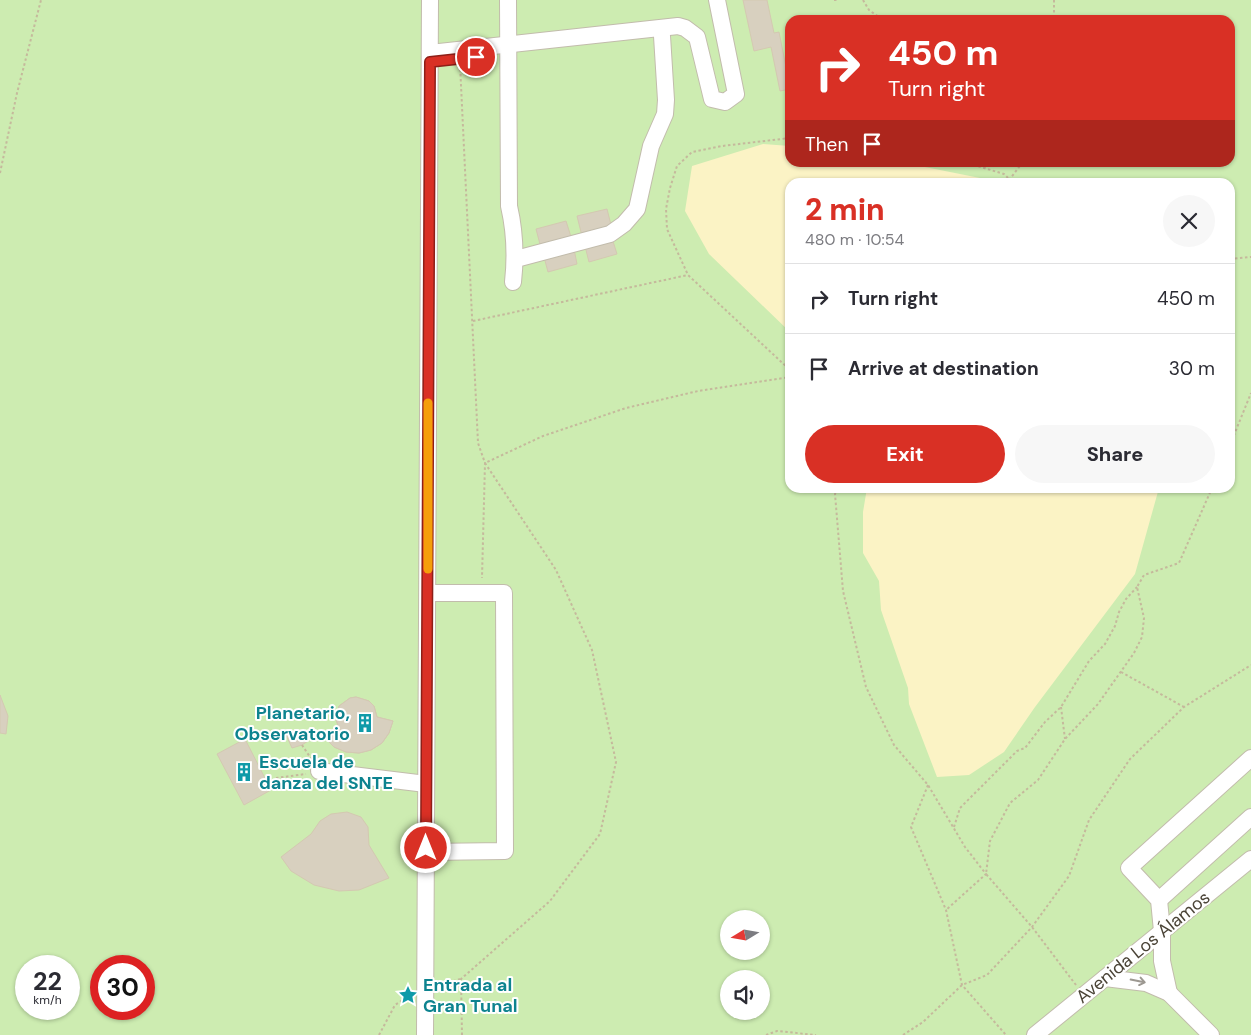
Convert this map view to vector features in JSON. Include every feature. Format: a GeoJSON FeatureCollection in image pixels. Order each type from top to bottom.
{"type":"FeatureCollection","features":[{"type":"Feature","properties":{"kind":"street"},"geometry":{"type":"LineString","coordinates":[[425,1035],[430,0]]}},
{"type":"Feature","properties":{"kind":"street"},"geometry":{"type":"LineString","coordinates":[[508,0],[508,206],[515,231],[516,259],[513,282]]}},
{"type":"Feature","properties":{"kind":"street"},"geometry":{"type":"LineString","coordinates":[[430,58],[678,26],[697,36],[712,99],[725,102],[736,94],[717,0]]}},
{"type":"Feature","properties":{"kind":"street"},"geometry":{"type":"LineString","coordinates":[[430,58],[460,58],[508,49],[662,36],[679,34],[685,28]]}},
{"type":"Feature","properties":{"kind":"street"},"geometry":{"type":"LineString","coordinates":[[516,259],[610,234],[624,224],[637,209],[651,146],[664,114],[666,100],[662,36]]}},
{"type":"Feature","properties":{"kind":"street"},"geometry":{"type":"LineString","coordinates":[[426,852],[505,851],[504,593],[428,592]]}},
{"type":"Feature","properties":{"kind":"street"},"geometry":{"type":"LineString","coordinates":[[1169,994],[1162,961],[1159,900],[1129,868],[1251,758]]}},
{"type":"Feature","properties":{"kind":"street"},"geometry":{"type":"LineString","coordinates":[[319,771],[426,784]]}},
{"type":"Feature","properties":{"kind":"street"},"geometry":{"type":"LineString","coordinates":[[1159,900],[1251,817]]}},
{"type":"Feature","properties":{"kind":"street","name":"Avenida Los Álamos"},"geometry":{"type":"LineString","coordinates":[[1035,1035],[1251,859]]}},
{"type":"Feature","properties":{"kind":"street"},"geometry":{"type":"LineString","coordinates":[[1105,978],[1146,983],[1169,994],[1211,1035]]}},
{"type":"Feature","properties":{"kind":"path"},"geometry":{"type":"LineString","coordinates":[[0,174],[17,93],[41,0]]}},
{"type":"Feature","properties":{"kind":"path"},"geometry":{"type":"LineString","coordinates":[[834,0],[839,0]]}},
{"type":"Feature","properties":{"kind":"path"},"geometry":{"type":"LineString","coordinates":[[862,0],[869,10],[876,15]]}},
{"type":"Feature","properties":{"kind":"path"},"geometry":{"type":"LineString","coordinates":[[1054,0],[1054,15]]}},
{"type":"Feature","properties":{"kind":"path"},"geometry":{"type":"LineString","coordinates":[[460,58],[478,443],[485,463],[556,570],[592,650],[616,762],[600,834],[550,902],[461,978],[462,1035]]}},
{"type":"Feature","properties":{"kind":"path"},"geometry":{"type":"LineString","coordinates":[[785,139],[722,146],[692,152],[677,166],[666,209],[667,229],[688,275],[785,365]]}},
{"type":"Feature","properties":{"kind":"path"},"geometry":{"type":"LineString","coordinates":[[981,167],[1004,174],[1007,178]]}},
{"type":"Feature","properties":{"kind":"path"},"geometry":{"type":"LineString","coordinates":[[1011,178],[1019,167]]}},
{"type":"Feature","properties":{"kind":"path"},"geometry":{"type":"LineString","coordinates":[[1235,259],[1251,257]]}},
{"type":"Feature","properties":{"kind":"path"},"geometry":{"type":"LineString","coordinates":[[473,321],[688,275]]}},
{"type":"Feature","properties":{"kind":"path"},"geometry":{"type":"LineString","coordinates":[[485,463],[543,436],[626,408],[698,391],[785,379]]}},
{"type":"Feature","properties":{"kind":"path"},"geometry":{"type":"LineString","coordinates":[[1235,433],[1251,393]]}},
{"type":"Feature","properties":{"kind":"path"},"geometry":{"type":"LineString","coordinates":[[482,593],[485,463]]}},
{"type":"Feature","properties":{"kind":"path"},"geometry":{"type":"LineString","coordinates":[[836,493],[843,591],[866,687],[894,745],[928,785],[965,847],[1032,926],[1083,995]]}},
{"type":"Feature","properties":{"kind":"path"},"geometry":{"type":"LineString","coordinates":[[954,827],[960,808],[1017,750],[1025,748],[1045,722],[1061,707],[1089,661],[1106,644],[1126,599],[1137,587],[1144,575],[1179,563],[1210,493]]}},
{"type":"Feature","properties":{"kind":"path"},"geometry":{"type":"LineString","coordinates":[[946,910],[986,874],[990,841],[1010,803],[1038,780],[1065,739],[1098,704],[1142,638],[1144,618],[1137,587]]}},
{"type":"Feature","properties":{"kind":"path"},"geometry":{"type":"LineString","coordinates":[[903,1035],[923,1022],[962,985],[987,974],[1032,926],[1069,876],[1089,820],[1130,759],[1184,707],[1251,665]]}},
{"type":"Feature","properties":{"kind":"path"},"geometry":{"type":"LineString","coordinates":[[1120,672],[1184,707]]}},
{"type":"Feature","properties":{"kind":"path"},"geometry":{"type":"LineString","coordinates":[[1061,707],[1065,739]]}},
{"type":"Feature","properties":{"kind":"path"},"geometry":{"type":"LineString","coordinates":[[276,778],[319,771],[302,745]]}},
{"type":"Feature","properties":{"kind":"path"},"geometry":{"type":"LineString","coordinates":[[928,785],[911,827],[946,910],[962,985],[1006,1035]]}},
{"type":"Feature","properties":{"kind":"path"},"geometry":{"type":"LineString","coordinates":[[766,1035],[777,1030],[816,1035]]}},
{"type":"Feature","properties":{"kind":"green space"},"geometry":{"type":"Polygon","coordinates":[[[0,0],[1251,0],[1251,1035],[0,1035],[0,0]]]}},
{"type":"Feature","properties":{"kind":"sand"},"geometry":{"type":"Polygon","coordinates":[[[763,144],[785,146],[785,167],[925,167],[980,178],[785,178],[785,327],[709,254],[685,211],[692,166],[763,144]]]}},
{"type":"Feature","properties":{"kind":"sand"},"geometry":{"type":"Polygon","coordinates":[[[866,493],[1158,493],[1135,574],[1035,707],[1004,752],[969,775],[937,777],[909,704],[908,688],[881,610],[879,581],[863,553],[863,512],[866,493]]]}},
{"type":"Feature","properties":{"kind":"building"},"geometry":{"type":"Polygon","coordinates":[[[743,0],[767,0],[774,33],[779,32],[785,62],[785,90],[780,91],[771,47],[754,51],[743,0]]]}},
{"type":"Feature","properties":{"kind":"building"},"geometry":{"type":"Polygon","coordinates":[[[607,209],[612,229],[582,236],[577,216],[607,209]]]}},
{"type":"Feature","properties":{"kind":"building"},"geometry":{"type":"Polygon","coordinates":[[[566,221],[572,240],[541,248],[536,229],[566,221]]]}},
{"type":"Feature","properties":{"kind":"building"},"geometry":{"type":"Polygon","coordinates":[[[612,238],[617,254],[589,262],[585,246],[612,238]]]}},
{"type":"Feature","properties":{"kind":"building"},"geometry":{"type":"Polygon","coordinates":[[[574,249],[577,264],[548,272],[544,257],[574,249]]]}},
{"type":"Feature","properties":{"kind":"building"},"geometry":{"type":"Polygon","coordinates":[[[0,695],[8,716],[6,734],[0,733],[0,695]]]}},
{"type":"Feature","properties":{"kind":"building","name":"Planetario, Observatorio"},"geometry":{"type":"Polygon","coordinates":[[[356,697],[369,701],[374,706],[377,717],[393,721],[389,733],[382,743],[371,750],[359,753],[346,752],[334,747],[325,738],[339,729],[336,719],[339,706],[350,698],[356,697]]]}},
{"type":"Feature","properties":{"kind":"building","name":"Planetario, Observatorio"},"geometry":{"type":"Polygon","coordinates":[[[356,697],[369,701],[374,706],[377,717],[393,721],[389,733],[382,743],[371,750],[359,753],[346,752],[334,747],[325,738],[339,729],[336,719],[339,706],[350,698],[356,697]]]}},
{"type":"Feature","properties":{"kind":"building"},"geometry":{"type":"Polygon","coordinates":[[[295,733],[308,741],[292,748],[286,735],[295,733]]]}},
{"type":"Feature","properties":{"kind":"building","name":"Escuela de danza del SNTE"},"geometry":{"type":"Polygon","coordinates":[[[245,739],[271,790],[244,805],[217,754],[245,739]]]}},
{"type":"Feature","properties":{"kind":"building"},"geometry":{"type":"Polygon","coordinates":[[[347,812],[361,817],[368,827],[369,845],[389,878],[359,890],[339,891],[314,885],[291,871],[281,857],[311,834],[320,821],[331,814],[347,812]]]}},
{"type":"Feature","properties":{"kind":"slow traffic"},"geometry":{"type":"LineString","coordinates":[[428,403],[428,569]]}},
{"type":"Feature","properties":{"kind":"place","name":"Planetario, Observatorio"},"geometry":{"type":"Point","coordinates":[365,723]}},
{"type":"Feature","properties":{"kind":"place","name":"Escuela de danza del SNTE"},"geometry":{"type":"Point","coordinates":[244,772]}},
{"type":"Feature","properties":{"kind":"place","name":"Entrada al Gran Tunal"},"geometry":{"type":"Point","coordinates":[408,995]}},
{"type":"Feature","properties":{"kind":"route"},"geometry":{"type":"LineString","coordinates":[[426,848],[430,62],[476,57]]}}]}
